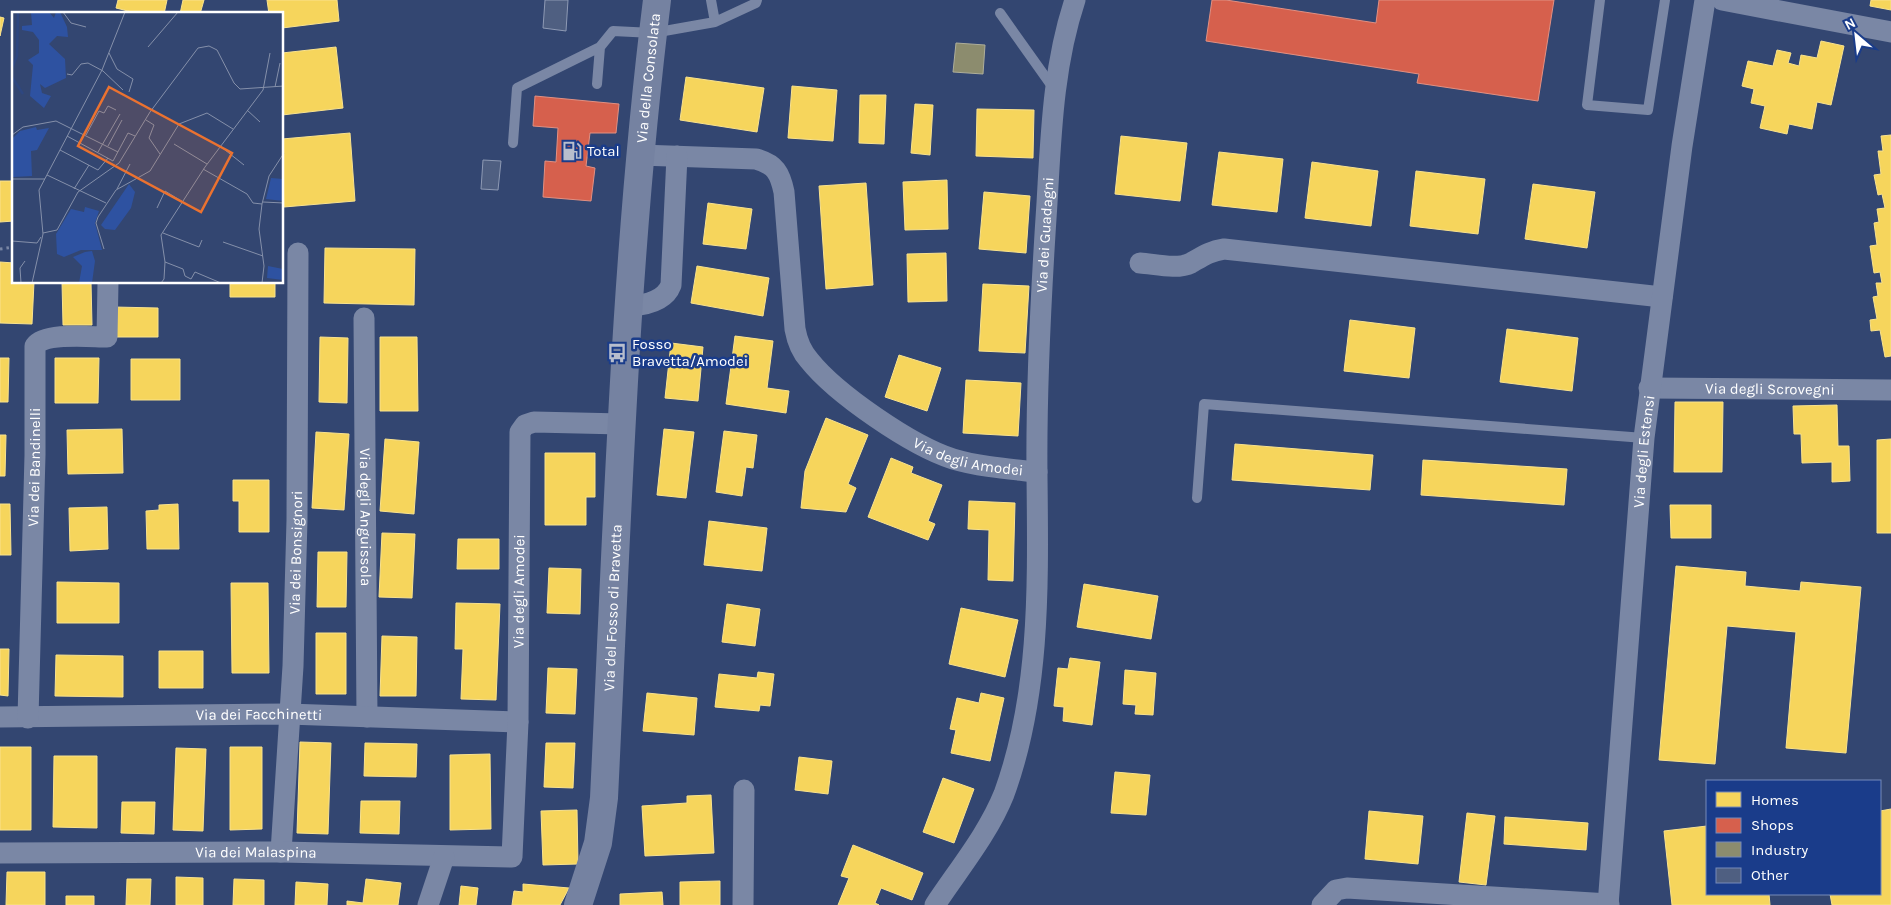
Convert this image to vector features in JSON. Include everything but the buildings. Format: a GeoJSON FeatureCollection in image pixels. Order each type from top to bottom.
{"type":"FeatureCollection","features":[{"type":"Feature","properties":{"kind":"main road","name":"Via della Consolata"},"geometry":{"type":"LineString","coordinates":[[640,155],[657,0]]}},
{"type":"Feature","properties":{"kind":"main road","name":"Via del Fosso di Bravetta"},"geometry":{"type":"LineString","coordinates":[[578,905],[598,842],[604,798],[622,424],[640,155]]}},
{"type":"Feature","properties":{"kind":"street","name":"Via dei Guadagni"},"geometry":{"type":"LineString","coordinates":[[1037,472],[1043,264],[1054,90],[1075,0]]}},
{"type":"Feature","properties":{"kind":"street","name":"Via degli Estensi"},"geometry":{"type":"LineString","coordinates":[[1608,905],[1649,388],[1705,0]]}},
{"type":"Feature","properties":{"kind":"street"},"geometry":{"type":"LineString","coordinates":[[1722,0],[1891,32]]}},
{"type":"Feature","properties":{"kind":"street","name":"Via degli Amodei"},"geometry":{"type":"LineString","coordinates":[[640,155],[756,159],[767,162],[778,172],[786,206],[797,337],[808,360],[833,385],[862,408],[913,440],[942,455],[989,466],[1037,472],[1038,540],[1036,607],[1030,682],[1020,739],[1003,796],[983,834],[935,905]]}},
{"type":"Feature","properties":{"kind":"street"},"geometry":{"type":"LineString","coordinates":[[630,306],[641,305],[661,298],[668,292],[671,285],[677,156]]}},
{"type":"Feature","properties":{"kind":"street"},"geometry":{"type":"LineString","coordinates":[[1140,263],[1182,265],[1190,263],[1206,253],[1224,249],[1662,297]]}},
{"type":"Feature","properties":{"kind":"street","name":"Via dei Bonsignori"},"geometry":{"type":"LineString","coordinates":[[281,852],[288,714],[293,666],[297,520],[298,253]]}},
{"type":"Feature","properties":{"kind":"street","name":"Via dei Bandinelli"},"geometry":{"type":"LineString","coordinates":[[28,718],[35,455],[35,346],[42,339],[107,337],[108,284]]}},
{"type":"Feature","properties":{"kind":"street","name":"Via degli Anguissola"},"geometry":{"type":"LineString","coordinates":[[364,318],[367,717]]}},
{"type":"Feature","properties":{"kind":"street","name":"Via degli Scrovegni"},"geometry":{"type":"LineString","coordinates":[[1649,388],[1891,390]]}},
{"type":"Feature","properties":{"kind":"street","name":"Via degli Amodei"},"geometry":{"type":"LineString","coordinates":[[512,857],[518,722],[520,432],[524,425],[534,422],[622,424]]}},
{"type":"Feature","properties":{"kind":"street","name":"Via dei Facchinetti"},"geometry":{"type":"LineString","coordinates":[[0,717],[288,714],[518,722]]}},
{"type":"Feature","properties":{"kind":"street"},"geometry":{"type":"LineString","coordinates":[[743,905],[744,790]]}},
{"type":"Feature","properties":{"kind":"street","name":"Via dei Malaspina"},"geometry":{"type":"LineString","coordinates":[[0,854],[281,852],[512,857]]}},
{"type":"Feature","properties":{"kind":"street"},"geometry":{"type":"LineString","coordinates":[[428,905],[444,857]]}},
{"type":"Feature","properties":{"kind":"street"},"geometry":{"type":"LineString","coordinates":[[1322,905],[1336,890],[1347,888],[1608,905]]}},
{"type":"Feature","properties":{"kind":"lane"},"geometry":{"type":"LineString","coordinates":[[711,0],[715,22]]}},
{"type":"Feature","properties":{"kind":"lane"},"geometry":{"type":"LineString","coordinates":[[513,143],[517,88],[600,48],[612,31],[653,33],[715,22],[756,3],[757,0]]}},
{"type":"Feature","properties":{"kind":"lane"},"geometry":{"type":"LineString","coordinates":[[1600,0],[1587,105],[1648,110],[1665,0]]}},
{"type":"Feature","properties":{"kind":"lane"},"geometry":{"type":"LineString","coordinates":[[1000,13],[1054,90]]}},
{"type":"Feature","properties":{"kind":"lane"},"geometry":{"type":"LineString","coordinates":[[597,84],[600,48]]}},
{"type":"Feature","properties":{"kind":"lane"},"geometry":{"type":"LineString","coordinates":[[1197,498],[1204,404],[1644,438]]}},
{"type":"Feature","properties":{"kind":"place","name":"Total"},"geometry":{"type":"Point","coordinates":[572,151]}},
{"type":"Feature","properties":{"kind":"place","name":"Fosso Bravetta/Amodei"},"geometry":{"type":"Point","coordinates":[617,353]}}]}
